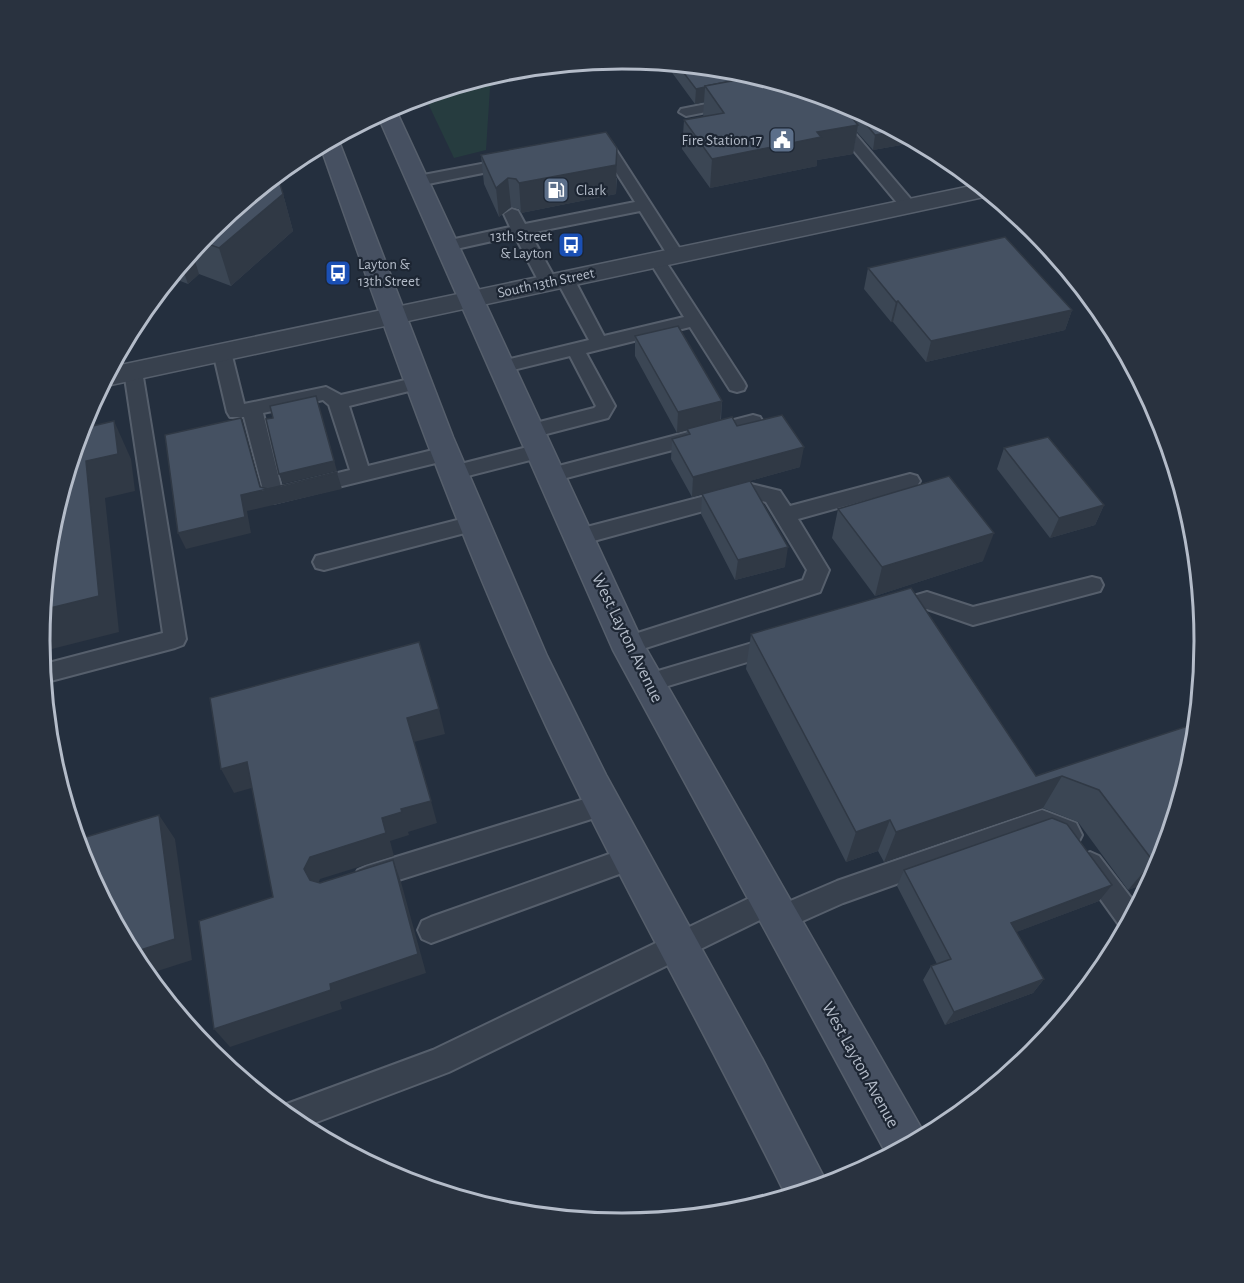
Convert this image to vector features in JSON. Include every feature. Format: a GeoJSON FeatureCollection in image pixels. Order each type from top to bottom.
{"type":"FeatureCollection","features":[{"type":"Feature","properties":{"kind":"main road","name":"West Layton Avenue"},"geometry":{"type":"LineString","coordinates":[[390,119],[627,645],[903,1140]]}},
{"type":"Feature","properties":{"kind":"main road"},"geometry":{"type":"LineString","coordinates":[[331,149],[448,464],[524,642],[566,731],[763,1099],[805,1184]]}},
{"type":"Feature","properties":{"kind":"street","name":"South 13th Street"},"geometry":{"type":"LineString","coordinates":[[116,375],[977,192]]}},
{"type":"Feature","properties":{"kind":"lane"},"geometry":{"type":"LineString","coordinates":[[687,112],[744,101]]}},
{"type":"Feature","properties":{"kind":"lane"},"geometry":{"type":"LineString","coordinates":[[828,111],[909,207]]}},
{"type":"Feature","properties":{"kind":"lane"},"geometry":{"type":"LineString","coordinates":[[585,149],[606,145],[645,205],[694,320],[737,387]]}},
{"type":"Feature","properties":{"kind":"lane"},"geometry":{"type":"LineString","coordinates":[[418,181],[531,159]]}},
{"type":"Feature","properties":{"kind":"lane"},"geometry":{"type":"LineString","coordinates":[[489,167],[497,182]]}},
{"type":"Feature","properties":{"kind":"lane"},"geometry":{"type":"LineString","coordinates":[[447,246],[645,205]]}},
{"type":"Feature","properties":{"kind":"lane"},"geometry":{"type":"LineString","coordinates":[[512,214],[520,230],[599,343]]}},
{"type":"Feature","properties":{"kind":"lane"},"geometry":{"type":"LineString","coordinates":[[501,367],[694,320]]}},
{"type":"Feature","properties":{"kind":"lane"},"geometry":{"type":"LineString","coordinates":[[540,453],[601,413],[606,406],[576,349]]}},
{"type":"Feature","properties":{"kind":"lane"},"geometry":{"type":"LineString","coordinates":[[222,351],[237,412],[326,393],[338,402],[361,475]]}},
{"type":"Feature","properties":{"kind":"lane"},"geometry":{"type":"LineString","coordinates":[[51,672],[175,639],[133,371]]}},
{"type":"Feature","properties":{"kind":"lane"},"geometry":{"type":"LineString","coordinates":[[338,402],[418,383]]}},
{"type":"Feature","properties":{"kind":"lane"},"geometry":{"type":"LineString","coordinates":[[252,409],[273,496],[361,475],[540,453],[753,422]]}},
{"type":"Feature","properties":{"kind":"lane"},"geometry":{"type":"LineString","coordinates":[[785,515],[910,480]]}},
{"type":"Feature","properties":{"kind":"lane"},"geometry":{"type":"LineString","coordinates":[[579,537],[751,491],[773,496],[818,570],[812,586],[627,645]]}},
{"type":"Feature","properties":{"kind":"lane"},"geometry":{"type":"LineString","coordinates":[[324,562],[473,524]]}},
{"type":"Feature","properties":{"kind":"lane"},"geometry":{"type":"LineString","coordinates":[[870,617],[927,600],[973,616],[1092,585]]}},
{"type":"Feature","properties":{"kind":"lane"},"geometry":{"type":"LineString","coordinates":[[648,683],[803,637]]}},
{"type":"Feature","properties":{"kind":"lane"},"geometry":{"type":"LineString","coordinates":[[341,886],[604,804]]}},
{"type":"Feature","properties":{"kind":"lane"},"geometry":{"type":"LineString","coordinates":[[298,1114],[439,1062],[679,944],[773,910],[837,893],[1042,821],[1067,831],[1126,913]]}},
{"type":"Feature","properties":{"kind":"lane"},"geometry":{"type":"LineString","coordinates":[[431,930],[632,858]]}},
{"type":"Feature","properties":{"kind":"green space"},"geometry":{"type":"Polygon","coordinates":[[[493,84],[490,88],[486,150],[454,158],[428,103],[493,84]]]}},
{"type":"Feature","properties":{"kind":"building"},"geometry":{"type":"Polygon","coordinates":[[[684,73],[735,80],[705,86],[696,89],[684,73]]]}},
{"type":"Feature","properties":{"kind":"building"},"geometry":{"type":"Polygon","coordinates":[[[735,80],[770,89],[806,99],[841,113],[852,118],[858,125],[817,132],[821,137],[712,159],[684,120],[724,113],[705,86],[735,80]]]}},
{"type":"Feature","properties":{"kind":"building"},"geometry":{"type":"Polygon","coordinates":[[[866,124],[885,133],[875,135],[866,124]]]}},
{"type":"Feature","properties":{"kind":"building"},"geometry":{"type":"Polygon","coordinates":[[[606,132],[617,148],[616,165],[519,183],[516,179],[508,178],[496,188],[481,155],[606,132]]]}},
{"type":"Feature","properties":{"kind":"building"},"geometry":{"type":"Polygon","coordinates":[[[280,182],[283,194],[219,248],[210,245],[280,182]]]}},
{"type":"Feature","properties":{"kind":"building"},"geometry":{"type":"Polygon","coordinates":[[[1005,237],[1072,310],[931,341],[868,268],[1005,237]]]}},
{"type":"Feature","properties":{"kind":"building"},"geometry":{"type":"Polygon","coordinates":[[[678,326],[722,401],[678,412],[635,336],[678,326]]]}},
{"type":"Feature","properties":{"kind":"building"},"geometry":{"type":"Polygon","coordinates":[[[316,396],[334,461],[279,474],[266,419],[273,418],[270,406],[316,396]]]}},
{"type":"Feature","properties":{"kind":"building"},"geometry":{"type":"Polygon","coordinates":[[[782,415],[804,447],[693,477],[672,439],[690,434],[687,429],[732,417],[737,426],[782,415]]]}},
{"type":"Feature","properties":{"kind":"building"},"geometry":{"type":"Polygon","coordinates":[[[241,418],[260,487],[268,489],[241,495],[245,517],[178,533],[165,435],[241,418]]]}},
{"type":"Feature","properties":{"kind":"building"},"geometry":{"type":"Polygon","coordinates":[[[114,421],[118,454],[86,461],[99,596],[51,608],[54,567],[61,530],[80,457],[91,426],[114,421]]]}},
{"type":"Feature","properties":{"kind":"building"},"geometry":{"type":"Polygon","coordinates":[[[1048,437],[1104,505],[1059,518],[1004,448],[1048,437]]]}},
{"type":"Feature","properties":{"kind":"building"},"geometry":{"type":"Polygon","coordinates":[[[337,472],[337,473],[279,486],[337,472]]]}},
{"type":"Feature","properties":{"kind":"building"},"geometry":{"type":"Polygon","coordinates":[[[949,476],[994,533],[882,567],[838,509],[949,476]]]}},
{"type":"Feature","properties":{"kind":"building"},"geometry":{"type":"Polygon","coordinates":[[[750,481],[788,547],[738,560],[702,494],[750,481]]]}},
{"type":"Feature","properties":{"kind":"building"},"geometry":{"type":"Polygon","coordinates":[[[911,588],[1036,776],[1188,726],[1175,790],[1152,859],[1099,790],[1062,776],[896,832],[890,820],[856,832],[751,634],[911,588]]]}},
{"type":"Feature","properties":{"kind":"building"},"geometry":{"type":"Polygon","coordinates":[[[419,642],[439,709],[407,718],[431,801],[401,809],[402,812],[382,818],[386,833],[310,857],[304,869],[310,880],[320,883],[393,860],[418,954],[330,984],[331,990],[214,1029],[199,921],[273,897],[247,762],[221,769],[210,698],[419,642]]]}},
{"type":"Feature","properties":{"kind":"building"},"geometry":{"type":"Polygon","coordinates":[[[159,815],[175,939],[140,950],[109,895],[84,838],[159,815]]]}},
{"type":"Feature","properties":{"kind":"building"},"geometry":{"type":"Polygon","coordinates":[[[1052,818],[1067,824],[1112,885],[1011,923],[1044,979],[954,1012],[931,966],[951,959],[904,870],[1052,818]]]}},
{"type":"Feature","properties":{"kind":"place","name":"Fire Station 17"},"geometry":{"type":"Point","coordinates":[782,140]}},
{"type":"Feature","properties":{"kind":"place","name":"Clark"},"geometry":{"type":"Point","coordinates":[556,190]}},
{"type":"Feature","properties":{"kind":"place","name":"13th Street & Layton"},"geometry":{"type":"Point","coordinates":[571,245]}},
{"type":"Feature","properties":{"kind":"place","name":"Layton & 13th Street"},"geometry":{"type":"Point","coordinates":[338,273]}}]}
